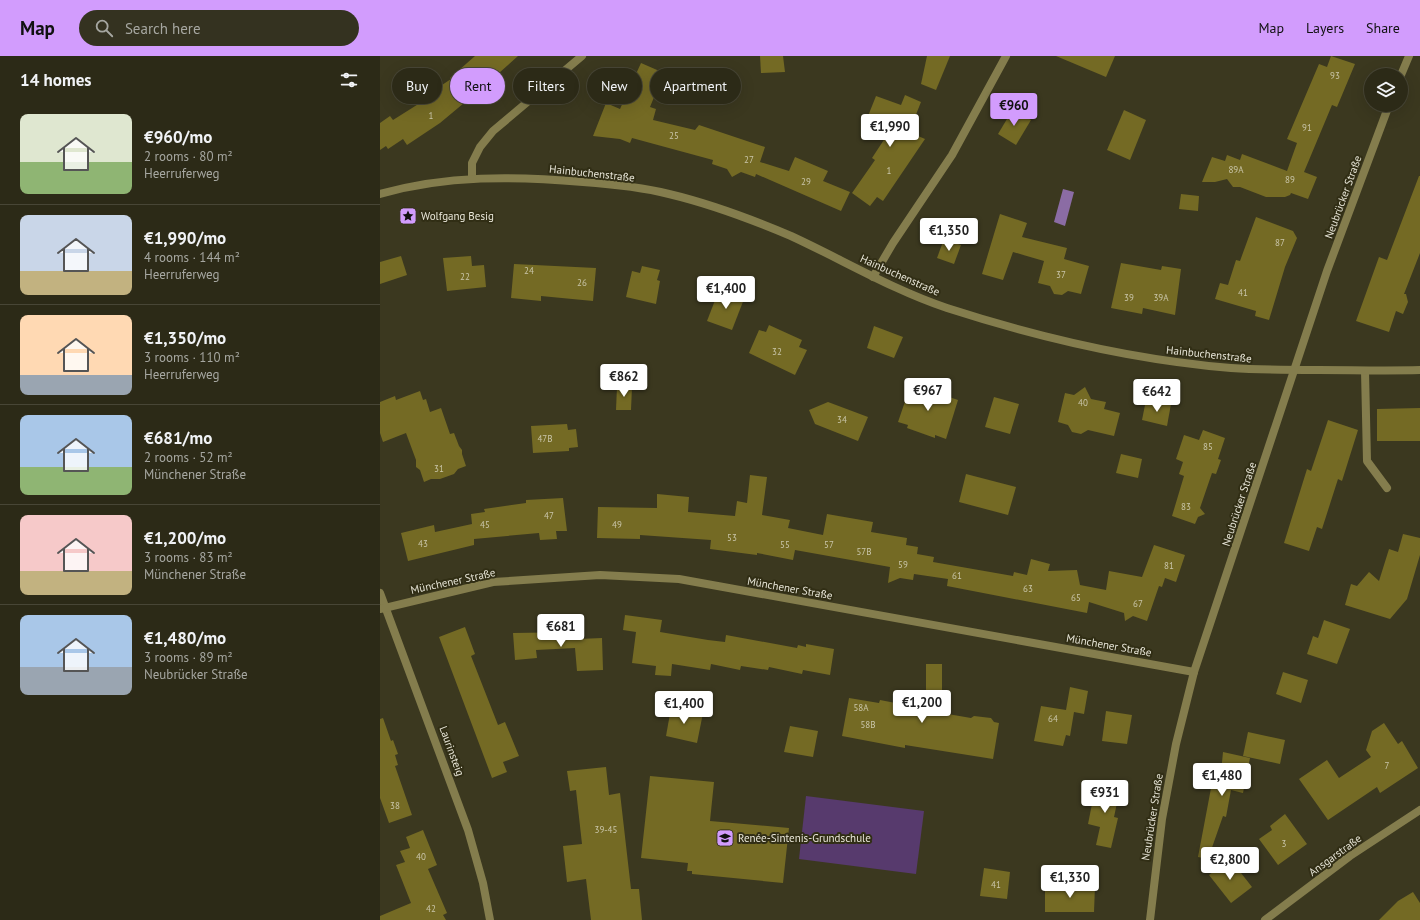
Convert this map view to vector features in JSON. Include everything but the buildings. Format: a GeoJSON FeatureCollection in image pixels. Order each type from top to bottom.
{"type":"FeatureCollection","features":[{"type":"Feature","properties":{"kind":"street"},"geometry":{"type":"LineString","coordinates":[[472,179],[472,162],[480,146],[493,131],[582,56]]}},
{"type":"Feature","properties":{"kind":"street"},"geometry":{"type":"LineString","coordinates":[[873,277],[893,242],[952,156],[1006,56]]}},
{"type":"Feature","properties":{"kind":"street"},"geometry":{"type":"LineString","coordinates":[[1404,68],[1409,56]]}},
{"type":"Feature","properties":{"kind":"street","name":"Neubrücker Straße"},"geometry":{"type":"LineString","coordinates":[[1150,920],[1162,819],[1176,744],[1194,672],[1327,271],[1386,112]]}},
{"type":"Feature","properties":{"kind":"street","name":"Hainbuchenstraße"},"geometry":{"type":"LineString","coordinates":[[380,194],[403,187],[472,179],[555,180],[608,184],[666,193],[721,208],[762,224],[873,277],[945,307],[1071,343],[1157,359],[1230,368],[1365,371],[1420,370]]}},
{"type":"Feature","properties":{"kind":"street"},"geometry":{"type":"LineString","coordinates":[[1365,371],[1367,461],[1387,488]]}},
{"type":"Feature","properties":{"kind":"street","name":"Münchener Straße"},"geometry":{"type":"LineString","coordinates":[[383,608],[493,582],[600,575],[679,579],[1194,672]]}},
{"type":"Feature","properties":{"kind":"street","name":"Laurinsteig"},"geometry":{"type":"LineString","coordinates":[[380,593],[383,608],[468,830],[483,883],[490,920]]}},
{"type":"Feature","properties":{"kind":"street","name":"Ansgarstraße"},"geometry":{"type":"LineString","coordinates":[[1265,920],[1350,856],[1420,810]]}},
{"type":"Feature","properties":{"kind":"shaded area"},"geometry":{"type":"Polygon","coordinates":[[[1063,189],[1074,192],[1065,226],[1054,222],[1063,189]]]}},
{"type":"Feature","properties":{"kind":"shaded area"},"geometry":{"type":"Polygon","coordinates":[[[806,796],[924,811],[916,874],[799,859],[806,796]]]}},
{"type":"Feature","properties":{"kind":"place","name":"Wolfgang Besig"},"geometry":{"type":"Point","coordinates":[408,216]}},
{"type":"Feature","properties":{"kind":"place","name":"Renée-Sintenis-Grundschule"},"geometry":{"type":"Point","coordinates":[725,838]}}]}
